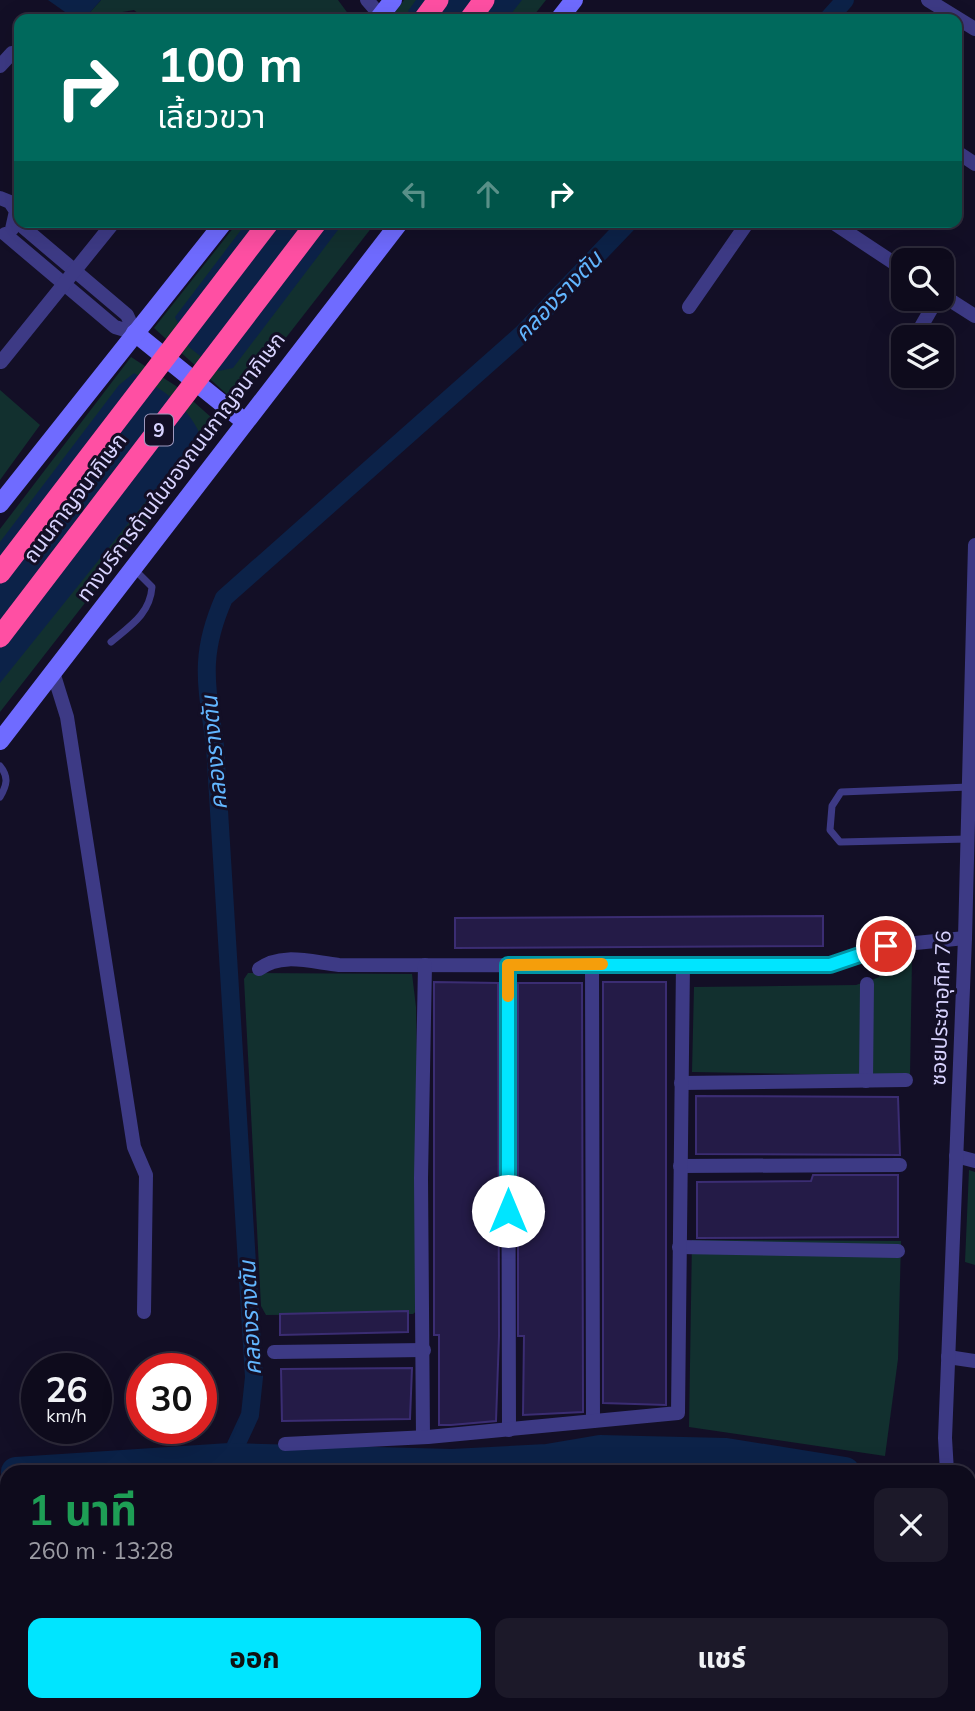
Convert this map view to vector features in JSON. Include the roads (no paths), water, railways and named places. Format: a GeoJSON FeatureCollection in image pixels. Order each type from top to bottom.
{"type":"FeatureCollection","features":[{"type":"Feature","properties":{"kind":"highway","name":"ถนนกาญจนาภิเษก"},"geometry":{"type":"LineString","coordinates":[[0,573],[264,228]]}},
{"type":"Feature","properties":{"kind":"highway","name":"ถนนกาญจนาภิเษก"},"geometry":{"type":"LineString","coordinates":[[0,637],[312,228]]}},
{"type":"Feature","properties":{"kind":"main road"},"geometry":{"type":"LineString","coordinates":[[563,14],[574,0]]}},
{"type":"Feature","properties":{"kind":"main road"},"geometry":{"type":"LineString","coordinates":[[0,504],[219,228]]}},
{"type":"Feature","properties":{"kind":"main road","name":"ทางบริการด้านในของถนนกาญจนาภิเษก"},"geometry":{"type":"LineString","coordinates":[[0,741],[395,228]]}},
{"type":"Feature","properties":{"kind":"main road"},"geometry":{"type":"LineString","coordinates":[[135,333],[245,422]]}},
{"type":"Feature","properties":{"kind":"street"},"geometry":{"type":"LineString","coordinates":[[367,0],[378,14]]}},
{"type":"Feature","properties":{"kind":"street"},"geometry":{"type":"LineString","coordinates":[[928,0],[951,14]]}},
{"type":"Feature","properties":{"kind":"street"},"geometry":{"type":"LineString","coordinates":[[0,66],[12,54]]}},
{"type":"Feature","properties":{"kind":"street"},"geometry":{"type":"LineString","coordinates":[[24,228],[127,315],[135,333]]}},
{"type":"Feature","properties":{"kind":"street"},"geometry":{"type":"LineString","coordinates":[[1,362],[109,228]]}},
{"type":"Feature","properties":{"kind":"street"},"geometry":{"type":"LineString","coordinates":[[689,307],[744,228]]}},
{"type":"Feature","properties":{"kind":"street"},"geometry":{"type":"LineString","coordinates":[[841,228],[891,261]]}},
{"type":"Feature","properties":{"kind":"street"},"geometry":{"type":"LineString","coordinates":[[3,235],[115,327],[135,333]]}},
{"type":"Feature","properties":{"kind":"street"},"geometry":{"type":"LineString","coordinates":[[954,303],[975,316]]}},
{"type":"Feature","properties":{"kind":"street","name":"ซอยประชาอุทิศ 76"},"geometry":{"type":"LineString","coordinates":[[947,1465],[945,1438],[965,938],[971,886],[968,839],[975,545]]}},
{"type":"Feature","properties":{"kind":"street"},"geometry":{"type":"LineString","coordinates":[[52,672],[67,717],[134,1147],[146,1175],[145,1312]]}},
{"type":"Feature","properties":{"kind":"street"},"geometry":{"type":"LineString","coordinates":[[259,969],[271,960],[283,958],[339,965],[830,965],[886,946],[965,938]]}},
{"type":"Feature","properties":{"kind":"street"},"geometry":{"type":"LineString","coordinates":[[285,1444],[424,1437],[678,1413],[682,963]]}},
{"type":"Feature","properties":{"kind":"street"},"geometry":{"type":"LineString","coordinates":[[592,964],[593,1421]]}},
{"type":"Feature","properties":{"kind":"street"},"geometry":{"type":"LineString","coordinates":[[424,1437],[421,1178],[425,965]]}},
{"type":"Feature","properties":{"kind":"street"},"geometry":{"type":"LineString","coordinates":[[508,965],[509,1430]]}},
{"type":"Feature","properties":{"kind":"street"},"geometry":{"type":"LineString","coordinates":[[866,1081],[867,984]]}},
{"type":"Feature","properties":{"kind":"street"},"geometry":{"type":"LineString","coordinates":[[960,1073],[975,1074]]}},
{"type":"Feature","properties":{"kind":"street"},"geometry":{"type":"LineString","coordinates":[[681,1083],[906,1080]]}},
{"type":"Feature","properties":{"kind":"street"},"geometry":{"type":"LineString","coordinates":[[956,1156],[975,1161]]}},
{"type":"Feature","properties":{"kind":"street"},"geometry":{"type":"LineString","coordinates":[[680,1166],[901,1165]]}},
{"type":"Feature","properties":{"kind":"street"},"geometry":{"type":"LineString","coordinates":[[679,1247],[898,1251]]}},
{"type":"Feature","properties":{"kind":"street"},"geometry":{"type":"LineString","coordinates":[[274,1352],[424,1350]]}},
{"type":"Feature","properties":{"kind":"street"},"geometry":{"type":"LineString","coordinates":[[948,1357],[975,1362]]}},
{"type":"Feature","properties":{"kind":"lane"},"geometry":{"type":"LineString","coordinates":[[111,642],[145,612],[151,597],[152,587],[133,568]]}},
{"type":"Feature","properties":{"kind":"lane"},"geometry":{"type":"LineString","coordinates":[[0,766],[5,772],[7,785],[0,797]]}},
{"type":"Feature","properties":{"kind":"lane"},"geometry":{"type":"LineString","coordinates":[[968,839],[840,842],[830,830],[832,806],[841,792],[969,787]]}},
{"type":"Feature","properties":{"kind":"water"},"geometry":{"type":"Polygon","coordinates":[[[48,0],[101,0],[88,14],[68,14],[48,0]]]}},
{"type":"Feature","properties":{"kind":"water"},"geometry":{"type":"Polygon","coordinates":[[[416,0],[522,0],[511,14],[411,14],[408,11],[416,0]]]}},
{"type":"Feature","properties":{"kind":"water"},"geometry":{"type":"Polygon","coordinates":[[[242,228],[339,228],[233,368],[219,371],[189,347],[175,317],[242,228]]]}},
{"type":"Feature","properties":{"kind":"water"},"geometry":{"type":"Polygon","coordinates":[[[134,373],[180,405],[200,434],[0,683],[0,542],[119,385],[134,373]]]}},
{"type":"Feature","properties":{"kind":"waterway","name":"คลองรางตัน"},"geometry":{"type":"LineString","coordinates":[[832,14],[845,0]]}},
{"type":"Feature","properties":{"kind":"waterway","name":"คลองรางตัน"},"geometry":{"type":"LineString","coordinates":[[230,1458],[250,1415],[254,1377],[215,746],[207,688],[210,637],[224,598],[523,333],[623,228]]}},
{"type":"Feature","properties":{"kind":"waterway"},"geometry":{"type":"LineString","coordinates":[[123,1465],[230,1458],[452,1464],[547,1459],[600,1450],[726,1453],[801,1465]]}}]}
